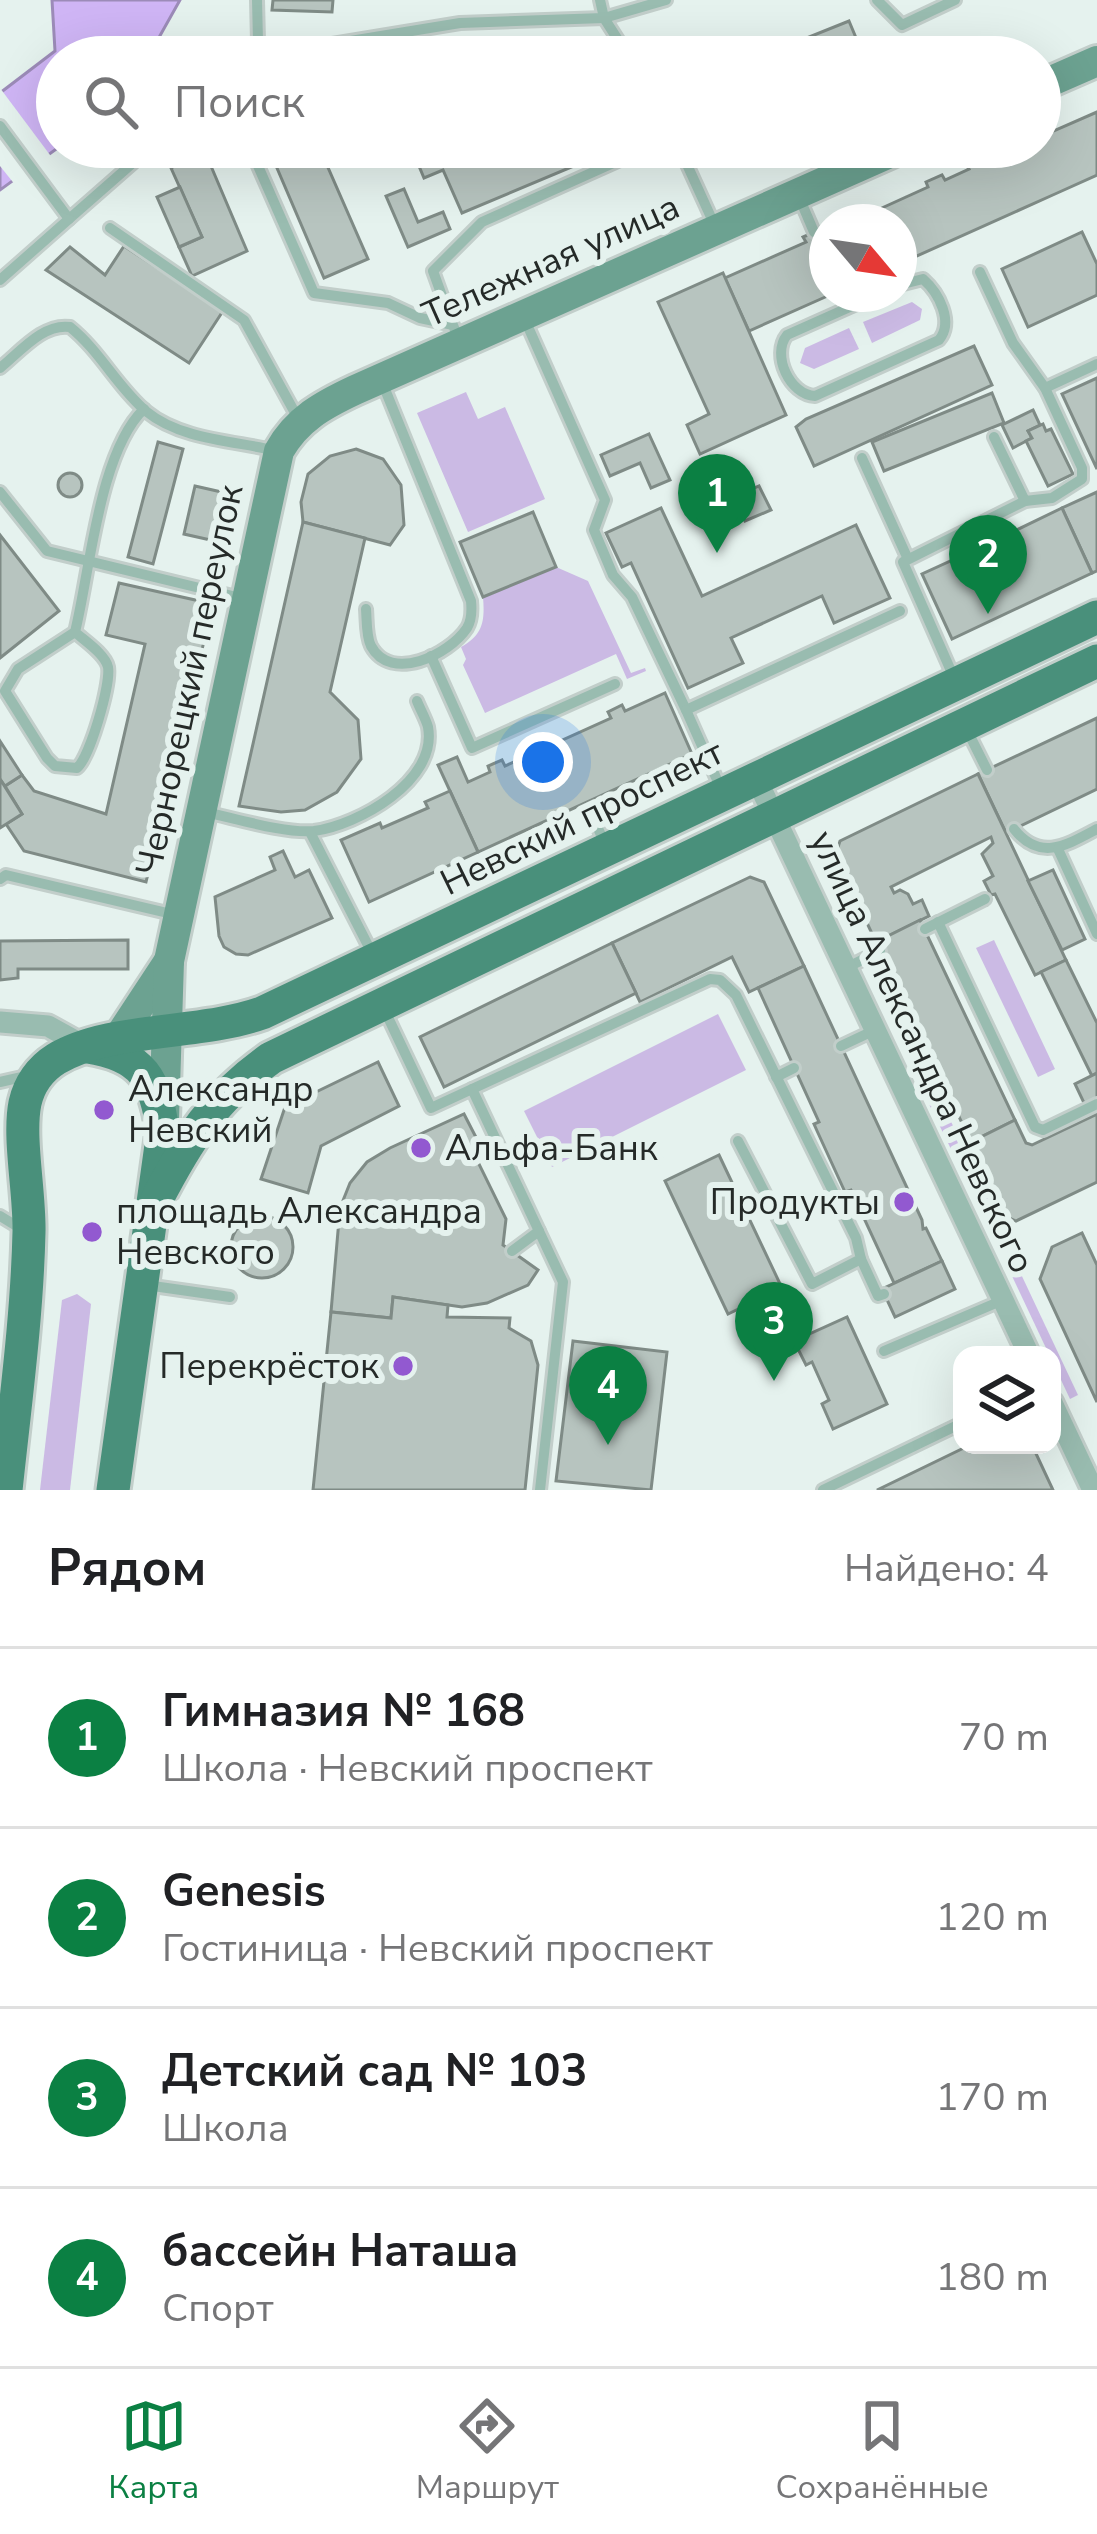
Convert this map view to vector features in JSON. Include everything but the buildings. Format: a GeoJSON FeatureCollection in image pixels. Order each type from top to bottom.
{"type":"FeatureCollection","features":[{"type":"Feature","properties":{"kind":"main road","name":"Невский проспект"},"geometry":{"type":"LineString","coordinates":[[102,1043],[251,1017],[1097,617]]}},
{"type":"Feature","properties":{"kind":"main road"},"geometry":{"type":"LineString","coordinates":[[155,1201],[187,1140],[236,1085],[287,1049],[1097,662]]}},
{"type":"Feature","properties":{"kind":"main road"},"geometry":{"type":"LineString","coordinates":[[6,1490],[12,1294],[29,1234],[24,1109],[40,1073],[61,1056],[102,1043],[146,1075],[158,1098],[163,1131],[113,1490]]}},
{"type":"Feature","properties":{"kind":"street"},"geometry":{"type":"LineString","coordinates":[[1061,77],[1097,61]]}},
{"type":"Feature","properties":{"kind":"street","name":"Тележная улица"},"geometry":{"type":"LineString","coordinates":[[300,422],[381,379],[856,168]]}},
{"type":"Feature","properties":{"kind":"street","name":"Чернорецкий переулок"},"geometry":{"type":"LineString","coordinates":[[163,1131],[169,961],[279,452],[300,422]]}},
{"type":"Feature","properties":{"kind":"street","name":"улица Александра Невского"},"geometry":{"type":"LineString","coordinates":[[756,778],[1025,1346]]}},
{"type":"Feature","properties":{"kind":"street","name":"Чернорецкий переулок"},"geometry":{"type":"LineString","coordinates":[[102,1043],[169,961]]}},
{"type":"Feature","properties":{"kind":"street"},"geometry":{"type":"LineString","coordinates":[[0,1022],[25,1021],[102,1043]]}},
{"type":"Feature","properties":{"kind":"street"},"geometry":{"type":"LineString","coordinates":[[1061,1422],[1093,1490]]}},
{"type":"Feature","properties":{"kind":"lane"},"geometry":{"type":"LineString","coordinates":[[257,0],[258,36]]}},
{"type":"Feature","properties":{"kind":"lane"},"geometry":{"type":"LineString","coordinates":[[600,0],[616,36]]}},
{"type":"Feature","properties":{"kind":"lane"},"geometry":{"type":"LineString","coordinates":[[375,36],[460,22],[604,18],[666,0]]}},
{"type":"Feature","properties":{"kind":"lane"},"geometry":{"type":"LineString","coordinates":[[877,0],[902,25],[956,0]]}},
{"type":"Feature","properties":{"kind":"lane"},"geometry":{"type":"LineString","coordinates":[[0,126],[69,219]]}},
{"type":"Feature","properties":{"kind":"lane"},"geometry":{"type":"LineString","coordinates":[[0,280],[127,168]]}},
{"type":"Feature","properties":{"kind":"lane"},"geometry":{"type":"LineString","coordinates":[[259,168],[314,293],[388,303],[420,318],[453,325],[460,344]]}},
{"type":"Feature","properties":{"kind":"lane"},"geometry":{"type":"LineString","coordinates":[[446,307],[433,271],[482,222],[602,168]]}},
{"type":"Feature","properties":{"kind":"lane"},"geometry":{"type":"LineString","coordinates":[[689,168],[717,230]]}},
{"type":"Feature","properties":{"kind":"lane"},"geometry":{"type":"LineString","coordinates":[[798,194],[809,220]]}},
{"type":"Feature","properties":{"kind":"lane"},"geometry":{"type":"LineString","coordinates":[[110,228],[244,320],[300,422]]}},
{"type":"Feature","properties":{"kind":"lane"},"geometry":{"type":"LineString","coordinates":[[907,556],[1025,501],[1046,501],[1082,479],[1082,468],[1045,388],[1013,343],[980,272]]}},
{"type":"Feature","properties":{"kind":"lane"},"geometry":{"type":"LineString","coordinates":[[839,312],[787,335],[780,344],[779,355],[795,388],[804,395],[815,396],[939,340],[946,332],[946,320],[932,286],[917,280]]}},
{"type":"Feature","properties":{"kind":"lane"},"geometry":{"type":"LineString","coordinates":[[523,316],[604,500],[594,530],[613,575],[632,597],[723,794]]}},
{"type":"Feature","properties":{"kind":"lane"},"geometry":{"type":"LineString","coordinates":[[0,368],[46,330],[70,327],[144,410],[178,429],[279,452]]}},
{"type":"Feature","properties":{"kind":"lane"},"geometry":{"type":"LineString","coordinates":[[1045,388],[1097,364]]}},
{"type":"Feature","properties":{"kind":"lane"},"geometry":{"type":"LineString","coordinates":[[366,609],[369,642],[378,656],[392,664],[410,664],[431,656],[468,627],[471,601],[381,379]]}},
{"type":"Feature","properties":{"kind":"lane"},"geometry":{"type":"LineString","coordinates":[[75,632],[103,657],[108,674],[84,762],[67,769],[47,758],[5,691],[18,669],[75,632],[120,440],[144,410]]}},
{"type":"Feature","properties":{"kind":"lane"},"geometry":{"type":"LineString","coordinates":[[994,436],[1025,501]]}},
{"type":"Feature","properties":{"kind":"lane"},"geometry":{"type":"LineString","coordinates":[[862,458],[907,556],[903,568],[956,683]]}},
{"type":"Feature","properties":{"kind":"lane"},"geometry":{"type":"LineString","coordinates":[[0,492],[47,550],[247,599]]}},
{"type":"Feature","properties":{"kind":"lane"},"geometry":{"type":"LineString","coordinates":[[686,710],[900,611]]}},
{"type":"Feature","properties":{"kind":"lane"},"geometry":{"type":"LineString","coordinates":[[431,656],[472,748],[615,684]]}},
{"type":"Feature","properties":{"kind":"lane"},"geometry":{"type":"LineString","coordinates":[[201,812],[310,832],[382,805],[401,790],[425,750],[428,729],[417,701]]}},
{"type":"Feature","properties":{"kind":"lane"},"geometry":{"type":"LineString","coordinates":[[965,724],[987,770]]}},
{"type":"Feature","properties":{"kind":"lane"},"geometry":{"type":"LineString","coordinates":[[592,813],[608,849]]}},
{"type":"Feature","properties":{"kind":"lane"},"geometry":{"type":"LineString","coordinates":[[1014,829],[1032,846],[1058,849],[1097,830]]}},
{"type":"Feature","properties":{"kind":"lane"},"geometry":{"type":"LineString","coordinates":[[310,832],[375,960]]}},
{"type":"Feature","properties":{"kind":"lane"},"geometry":{"type":"LineString","coordinates":[[1058,849],[1092,907],[1097,934]]}},
{"type":"Feature","properties":{"kind":"lane"},"geometry":{"type":"LineString","coordinates":[[0,879],[6,875],[179,916]]}},
{"type":"Feature","properties":{"kind":"lane"},"geometry":{"type":"LineString","coordinates":[[925,929],[985,899]]}},
{"type":"Feature","properties":{"kind":"lane"},"geometry":{"type":"LineString","coordinates":[[938,922],[1035,1127],[1043,1130],[1097,1104]]}},
{"type":"Feature","properties":{"kind":"lane"},"geometry":{"type":"LineString","coordinates":[[845,968],[880,951]]}},
{"type":"Feature","properties":{"kind":"lane"},"geometry":{"type":"LineString","coordinates":[[381,1004],[431,1108],[710,979],[720,980],[736,995],[856,1238],[878,1296],[884,1294]]}},
{"type":"Feature","properties":{"kind":"lane"},"geometry":{"type":"LineString","coordinates":[[841,1046],[874,1030]]}},
{"type":"Feature","properties":{"kind":"lane"},"geometry":{"type":"LineString","coordinates":[[776,1077],[794,1068]]}},
{"type":"Feature","properties":{"kind":"lane"},"geometry":{"type":"LineString","coordinates":[[0,1082],[40,1073]]}},
{"type":"Feature","properties":{"kind":"lane"},"geometry":{"type":"LineString","coordinates":[[472,1089],[563,1282],[540,1490]]}},
{"type":"Feature","properties":{"kind":"lane"},"geometry":{"type":"LineString","coordinates":[[738,1141],[812,1284],[861,1259]]}},
{"type":"Feature","properties":{"kind":"lane"},"geometry":{"type":"LineString","coordinates":[[0,1216],[29,1234]]}},
{"type":"Feature","properties":{"kind":"lane"},"geometry":{"type":"LineString","coordinates":[[512,1251],[539,1231]]}},
{"type":"Feature","properties":{"kind":"lane"},"geometry":{"type":"LineString","coordinates":[[143,1285],[230,1297]]}},
{"type":"Feature","properties":{"kind":"lane"},"geometry":{"type":"LineString","coordinates":[[884,1352],[1003,1300]]}},
{"type":"Feature","properties":{"kind":"lane"},"geometry":{"type":"LineString","coordinates":[[823,1490],[953,1427]]}},
{"type":"Feature","properties":{"kind":"shaded area"},"geometry":{"type":"Polygon","coordinates":[[[52,0],[180,0],[160,36],[54,36],[52,0]]]}},
{"type":"Feature","properties":{"kind":"shaded area"},"geometry":{"type":"Polygon","coordinates":[[[36,66],[36,164],[0,190],[0,93],[36,66]]]}},
{"type":"Feature","properties":{"kind":"shaded area"},"geometry":{"type":"Polygon","coordinates":[[[917,306],[922,309],[920,320],[872,343],[863,322],[888,312],[917,312],[917,306]]]}},
{"type":"Feature","properties":{"kind":"shaded area"},"geometry":{"type":"Polygon","coordinates":[[[849,328],[859,349],[814,369],[800,363],[805,348],[849,328]]]}},
{"type":"Feature","properties":{"kind":"shaded area"},"geometry":{"type":"Polygon","coordinates":[[[466,392],[478,419],[505,407],[545,499],[468,532],[417,413],[466,392]]]}},
{"type":"Feature","properties":{"kind":"shaded area"},"geometry":{"type":"Polygon","coordinates":[[[556,567],[588,581],[631,673],[646,671],[627,679],[616,654],[485,713],[463,665],[466,659],[461,647],[481,626],[483,597],[556,567]]]}},
{"type":"Feature","properties":{"kind":"shaded area"},"geometry":{"type":"Polygon","coordinates":[[[994,940],[1055,1069],[1038,1077],[976,948],[994,940]]]}},
{"type":"Feature","properties":{"kind":"shaded area"},"geometry":{"type":"Polygon","coordinates":[[[718,1014],[746,1070],[552,1167],[524,1111],[718,1014]]]}},
{"type":"Feature","properties":{"kind":"shaded area"},"geometry":{"type":"Polygon","coordinates":[[[939,1097],[999,1220],[988,1225],[928,1102],[939,1097]]]}},
{"type":"Feature","properties":{"kind":"shaded area"},"geometry":{"type":"Polygon","coordinates":[[[1020,1272],[1055,1346],[1045,1346],[1012,1276],[1020,1272]]]}},
{"type":"Feature","properties":{"kind":"shaded area"},"geometry":{"type":"Polygon","coordinates":[[[77,1294],[91,1304],[70,1490],[40,1490],[62,1300],[77,1294]]]}},
{"type":"Feature","properties":{"kind":"shaded area"},"geometry":{"type":"Polygon","coordinates":[[[1061,1359],[1078,1395],[1070,1399],[1061,1380],[1061,1359]]]}},
{"type":"Feature","properties":{"kind":"pier"},"geometry":{"type":"Polygon","coordinates":[[[0,88],[36,136],[36,168],[41,168],[16,186],[0,166],[0,88]]]}},
{"type":"Feature","properties":{"kind":"place","name":"Гимназия № 168"},"geometry":{"type":"Point","coordinates":[717,553]}},
{"type":"Feature","properties":{"kind":"place","name":"Genesis"},"geometry":{"type":"Point","coordinates":[988,614]}},
{"type":"Feature","properties":{"kind":"place","name":"Александр Невский"},"geometry":{"type":"Point","coordinates":[104,1110]}},
{"type":"Feature","properties":{"kind":"place","name":"Альфа-Банк"},"geometry":{"type":"Point","coordinates":[421,1148]}},
{"type":"Feature","properties":{"kind":"place","name":"Продукты"},"geometry":{"type":"Point","coordinates":[904,1202]}},
{"type":"Feature","properties":{"kind":"place","name":"площадь Александра Невского"},"geometry":{"type":"Point","coordinates":[92,1232]}},
{"type":"Feature","properties":{"kind":"place","name":"Перекрёсток"},"geometry":{"type":"Point","coordinates":[403,1366]}},
{"type":"Feature","properties":{"kind":"place","name":"Детский сад № 103"},"geometry":{"type":"Point","coordinates":[774,1381]}},
{"type":"Feature","properties":{"kind":"place","name":"бассейн Наташа"},"geometry":{"type":"Point","coordinates":[608,1445]}}]}
